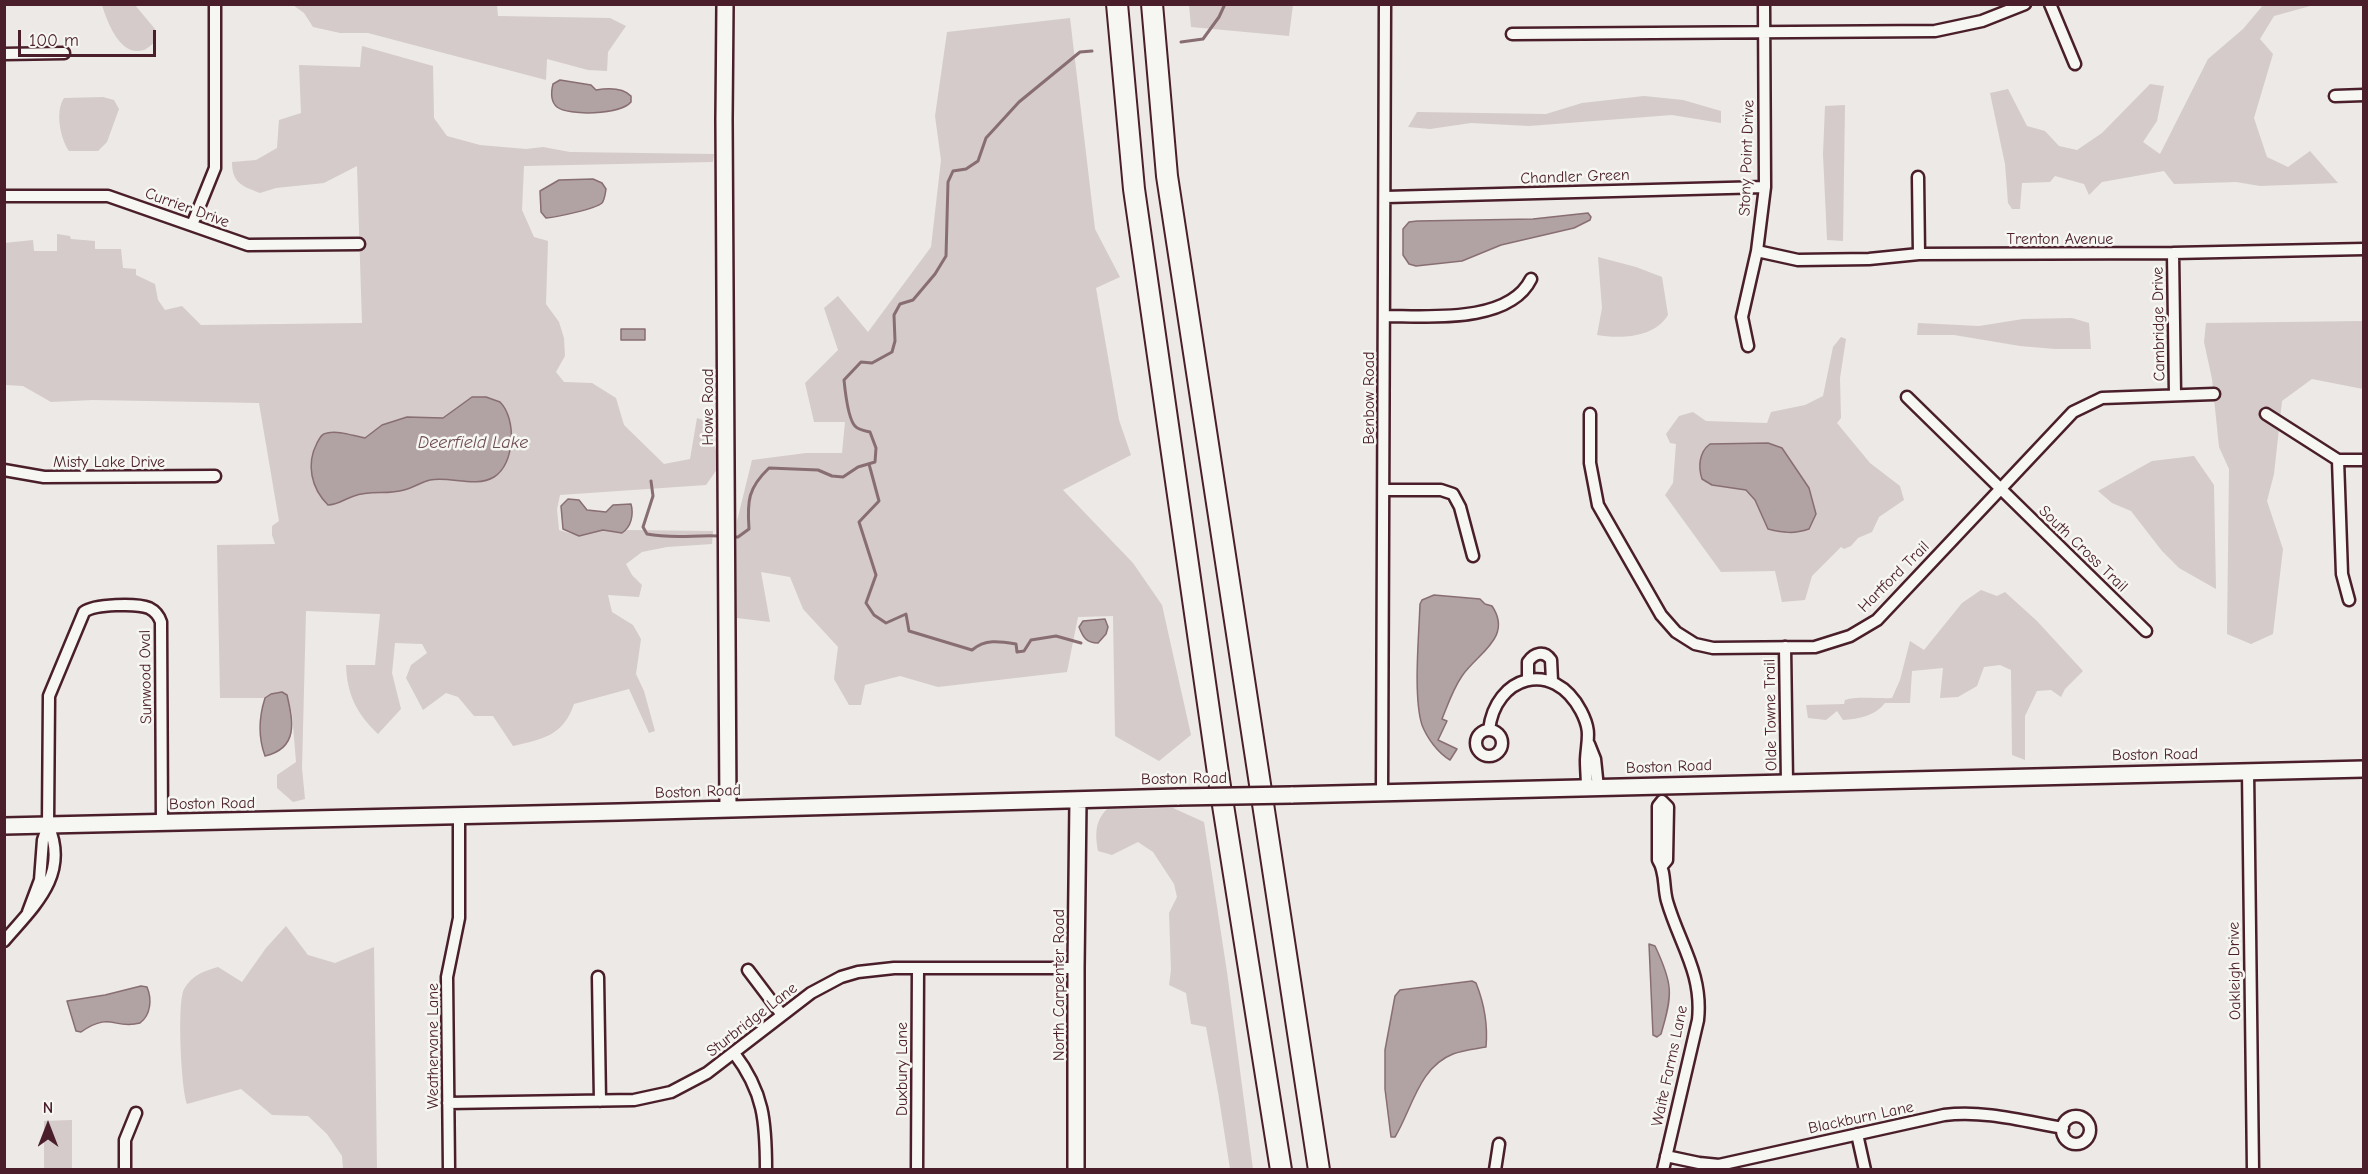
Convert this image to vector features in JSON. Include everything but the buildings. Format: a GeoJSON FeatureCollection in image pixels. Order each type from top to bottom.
{"type":"FeatureCollection","features":[{"type":"Feature","properties":{"kind":"highway"},"geometry":{"type":"LineString","coordinates":[[1117,4],[1134,189],[1219,780],[1281,1170]]}},
{"type":"Feature","properties":{"kind":"highway"},"geometry":{"type":"LineString","coordinates":[[1152,4],[1167,176],[1319,1170]]}},
{"type":"Feature","properties":{"kind":"street"},"geometry":{"type":"LineString","coordinates":[[192,225],[215,168],[215,4]]}},
{"type":"Feature","properties":{"kind":"street","name":"Howe Road"},"geometry":{"type":"LineString","coordinates":[[725,4],[723,119],[728,809]]}},
{"type":"Feature","properties":{"kind":"street","name":"Benbow Road"},"geometry":{"type":"LineString","coordinates":[[1382,792],[1386,4]]}},
{"type":"Feature","properties":{"kind":"street","name":"Stony Point Drive"},"geometry":{"type":"LineString","coordinates":[[1748,346],[1742,317],[1757,251],[1765,187],[1764,4]]}},
{"type":"Feature","properties":{"kind":"street"},"geometry":{"type":"LineString","coordinates":[[1512,34],[1935,31],[1982,21],[2025,4]]}},
{"type":"Feature","properties":{"kind":"street"},"geometry":{"type":"LineString","coordinates":[[2050,4],[2075,64]]}},
{"type":"Feature","properties":{"kind":"street"},"geometry":{"type":"LineString","coordinates":[[4,54],[64,53]]}},
{"type":"Feature","properties":{"kind":"street"},"geometry":{"type":"LineString","coordinates":[[2335,96],[2364,95]]}},
{"type":"Feature","properties":{"kind":"street"},"geometry":{"type":"LineString","coordinates":[[1918,177],[1919,254]]}},
{"type":"Feature","properties":{"kind":"street","name":"Chandler Green"},"geometry":{"type":"LineString","coordinates":[[1386,196],[1765,187]]}},
{"type":"Feature","properties":{"kind":"street","name":"Currier Drive"},"geometry":{"type":"LineString","coordinates":[[4,196],[108,196],[238,243],[259,247],[359,244]]}},
{"type":"Feature","properties":{"kind":"street","name":"Trenton Avenue"},"geometry":{"type":"LineString","coordinates":[[1757,251],[1798,260],[1869,259],[1919,254],[2173,253],[2364,249]]}},
{"type":"Feature","properties":{"kind":"street","name":"Cambridge Drive"},"geometry":{"type":"LineString","coordinates":[[2173,253],[2175,394]]}},
{"type":"Feature","properties":{"kind":"street"},"geometry":{"type":"LineString","coordinates":[[1384,316],[1476,314],[1515,298],[1526,289],[1531,279]]}},
{"type":"Feature","properties":{"kind":"street","name":"Hartford Trail"},"geometry":{"type":"LineString","coordinates":[[1590,414],[1590,463],[1598,505],[1605,521],[1661,615],[1676,632],[1695,644],[1713,648],[1785,647],[1833,643],[1877,620],[2073,412],[2092,402],[2109,397],[2214,394]]}},
{"type":"Feature","properties":{"kind":"street","name":"South Cross Trail"},"geometry":{"type":"LineString","coordinates":[[1907,398],[2146,632]]}},
{"type":"Feature","properties":{"kind":"street"},"geometry":{"type":"LineString","coordinates":[[2266,414],[2338,460],[2364,460]]}},
{"type":"Feature","properties":{"kind":"street"},"geometry":{"type":"LineString","coordinates":[[2338,460],[2342,574],[2349,600]]}},
{"type":"Feature","properties":{"kind":"street","name":"Misty Lake Drive"},"geometry":{"type":"LineString","coordinates":[[4,470],[44,477],[215,476]]}},
{"type":"Feature","properties":{"kind":"street"},"geometry":{"type":"LineString","coordinates":[[1384,490],[1441,490],[1453,494],[1458,500],[1473,556]]}},
{"type":"Feature","properties":{"kind":"street","name":"Sunwood Oval"},"geometry":{"type":"LineString","coordinates":[[4,941],[42,897],[52,875],[55,840],[48,825],[49,696],[84,612],[94,606],[148,607],[161,622],[162,823]]}},
{"type":"Feature","properties":{"kind":"street","name":"Olde Towne Trail"},"geometry":{"type":"LineString","coordinates":[[1785,647],[1787,782]]}},
{"type":"Feature","properties":{"kind":"street"},"geometry":{"type":"LineString","coordinates":[[1528,679],[1528,662],[1533,656],[1546,654],[1551,660],[1552,681]]}},
{"type":"Feature","properties":{"kind":"street"},"geometry":{"type":"LineString","coordinates":[[1489,730],[1491,714],[1514,686],[1528,679],[1552,681],[1560,685],[1577,705],[1586,723],[1589,744],[1586,761],[1593,788]]}},
{"type":"Feature","properties":{"kind":"street","name":"Boston Road"},"geometry":{"type":"LineString","coordinates":[[4,825],[2364,769]]}},
{"type":"Feature","properties":{"kind":"street","name":"Oakleigh Drive"},"geometry":{"type":"LineString","coordinates":[[2248,771],[2253,1170]]}},
{"type":"Feature","properties":{"kind":"street","name":"Waite Farms Lane"},"geometry":{"type":"LineString","coordinates":[[1662,785],[1662,801],[1668,807],[1667,860],[1662,866],[1666,898],[1694,969],[1699,998],[1698,1020],[1664,1170]]}},
{"type":"Feature","properties":{"kind":"street","name":"North Carpenter Road"},"geometry":{"type":"LineString","coordinates":[[1076,1170],[1078,800]]}},
{"type":"Feature","properties":{"kind":"street","name":"Weathervane Lane"},"geometry":{"type":"LineString","coordinates":[[449,1170],[447,977],[459,918],[459,816]]}},
{"type":"Feature","properties":{"kind":"street","name":"Duxbury Lane"},"geometry":{"type":"LineString","coordinates":[[917,1170],[918,968]]}},
{"type":"Feature","properties":{"kind":"street","name":"Sturbridge Lane"},"geometry":{"type":"LineString","coordinates":[[448,1103],[634,1100],[671,1092],[708,1073],[811,993],[841,977],[876,969],[1076,968]]}},
{"type":"Feature","properties":{"kind":"street"},"geometry":{"type":"LineString","coordinates":[[748,970],[782,1015]]}},
{"type":"Feature","properties":{"kind":"street"},"geometry":{"type":"LineString","coordinates":[[598,977],[600,1101]]}},
{"type":"Feature","properties":{"kind":"street"},"geometry":{"type":"LineString","coordinates":[[734,1053],[753,1083],[762,1106],[766,1130],[766,1170]]}},
{"type":"Feature","properties":{"kind":"street"},"geometry":{"type":"LineString","coordinates":[[125,1170],[125,1140],[136,1113]]}},
{"type":"Feature","properties":{"kind":"street","name":"Blackburn Lane"},"geometry":{"type":"LineString","coordinates":[[1666,1156],[1719,1165],[1944,1115],[1962,1113],[1992,1115],[2062,1128]]}},
{"type":"Feature","properties":{"kind":"street"},"geometry":{"type":"LineString","coordinates":[[1857,1134],[1865,1170]]}},
{"type":"Feature","properties":{"kind":"street"},"geometry":{"type":"LineString","coordinates":[[1495,1170],[1499,1144]]}},
{"type":"Feature","properties":{"kind":"shaded area"},"geometry":{"type":"Polygon","coordinates":[[[2264,4],[2314,5],[2274,16],[2260,39],[2273,54],[2254,118],[2267,157],[2288,167],[2310,151],[2338,183],[2260,186],[2236,182],[2174,184],[2164,171],[2102,182],[2089,195],[2084,184],[2055,176],[2050,182],[2022,183],[2020,209],[2012,209],[2008,203],[2005,164],[1990,93],[2008,89],[2027,126],[2045,131],[2059,146],[2077,150],[2102,133],[2150,84],[2164,86],[2157,121],[2143,142],[2160,154],[2208,59],[2243,29],[2264,4]]]}},
{"type":"Feature","properties":{"kind":"shaded area"},"geometry":{"type":"Polygon","coordinates":[[[102,5],[135,5],[155,29],[155,42],[144,50],[128,49],[111,28],[102,5]]]}},
{"type":"Feature","properties":{"kind":"shaded area"},"geometry":{"type":"Polygon","coordinates":[[[293,5],[497,5],[498,16],[610,18],[626,26],[608,52],[607,71],[588,70],[547,59],[546,80],[368,33],[340,33],[313,27],[304,13],[293,5]]]}},
{"type":"Feature","properties":{"kind":"shaded area"},"geometry":{"type":"Polygon","coordinates":[[[1189,5],[1293,5],[1289,36],[1191,27],[1189,5]]]}},
{"type":"Feature","properties":{"kind":"shaded area"},"geometry":{"type":"Polygon","coordinates":[[[1070,18],[1095,229],[1120,277],[1096,288],[1119,420],[1131,455],[1063,490],[1133,563],[1162,605],[1191,735],[1159,761],[1115,736],[1113,616],[1078,617],[1067,672],[938,687],[900,676],[865,685],[861,705],[849,705],[834,679],[838,647],[803,609],[790,577],[761,572],[770,622],[737,618],[737,521],[752,460],[806,453],[842,453],[845,422],[814,422],[805,383],[838,350],[824,308],[838,296],[868,332],[931,247],[941,160],[935,116],[947,32],[1070,18]]]}},
{"type":"Feature","properties":{"kind":"shaded area"},"geometry":{"type":"Polygon","coordinates":[[[362,46],[433,66],[434,118],[447,136],[480,145],[526,149],[543,147],[570,152],[714,154],[713,162],[524,166],[522,210],[534,237],[548,241],[546,304],[559,322],[564,338],[565,356],[556,372],[564,382],[592,383],[616,398],[624,425],[664,464],[690,459],[697,418],[708,422],[720,465],[706,485],[560,495],[557,509],[559,530],[579,536],[603,530],[622,533],[627,530],[713,531],[712,544],[667,547],[642,552],[626,564],[632,575],[642,585],[639,597],[608,595],[612,612],[633,625],[641,639],[636,674],[644,691],[655,731],[649,733],[629,689],[574,704],[558,730],[543,738],[513,746],[493,716],[474,716],[458,697],[446,693],[423,710],[406,678],[411,665],[427,653],[422,644],[395,643],[392,673],[401,709],[378,734],[358,711],[348,685],[346,665],[375,665],[380,614],[306,611],[302,768],[305,799],[293,802],[277,788],[277,775],[296,762],[292,713],[287,695],[271,694],[265,698],[220,698],[217,545],[275,544],[272,526],[279,521],[259,403],[93,400],[51,402],[23,386],[5,385],[4,243],[33,240],[34,251],[57,251],[57,234],[70,236],[71,239],[95,241],[95,249],[121,249],[123,268],[136,269],[136,275],[155,284],[158,300],[165,310],[182,306],[201,325],[362,323],[357,166],[324,183],[276,188],[260,193],[239,183],[232,169],[232,162],[256,160],[277,148],[279,120],[301,113],[299,65],[360,67],[362,46]]]}},
{"type":"Feature","properties":{"kind":"shaded area"},"geometry":{"type":"Polygon","coordinates":[[[1644,96],[1683,100],[1721,111],[1721,123],[1672,115],[1529,126],[1471,123],[1430,129],[1408,127],[1417,112],[1546,114],[1582,103],[1644,96]]]}},
{"type":"Feature","properties":{"kind":"shaded area"},"geometry":{"type":"Polygon","coordinates":[[[103,97],[114,100],[119,109],[107,142],[98,151],[69,151],[63,139],[59,117],[64,98],[103,97]]]}},
{"type":"Feature","properties":{"kind":"shaded area"},"geometry":{"type":"Polygon","coordinates":[[[1845,105],[1843,241],[1827,240],[1823,154],[1825,106],[1845,105]]]}},
{"type":"Feature","properties":{"kind":"shaded area"},"geometry":{"type":"Polygon","coordinates":[[[1598,257],[1662,277],[1668,315],[1662,323],[1636,335],[1616,337],[1597,335],[1602,308],[1598,257]]]}},
{"type":"Feature","properties":{"kind":"shaded area"},"geometry":{"type":"Polygon","coordinates":[[[2072,318],[2089,323],[2091,349],[2020,346],[1954,335],[1917,335],[1918,323],[1979,326],[2023,319],[2072,318]]]}},
{"type":"Feature","properties":{"kind":"shaded area"},"geometry":{"type":"Polygon","coordinates":[[[2363,321],[2363,389],[2312,379],[2282,401],[2274,474],[2267,501],[2283,549],[2273,634],[2251,644],[2227,634],[2229,469],[2219,447],[2212,379],[2204,342],[2206,323],[2363,321]]]}},
{"type":"Feature","properties":{"kind":"shaded area"},"geometry":{"type":"Polygon","coordinates":[[[1841,337],[1846,339],[1840,378],[1841,418],[1837,423],[1870,463],[1900,486],[1904,500],[1879,517],[1872,532],[1858,538],[1851,546],[1844,549],[1841,547],[1812,576],[1805,600],[1782,602],[1775,571],[1721,572],[1665,495],[1673,483],[1676,444],[1670,443],[1666,434],[1679,416],[1693,412],[1706,421],[1767,423],[1771,412],[1805,405],[1823,396],[1833,347],[1841,337]]]}},
{"type":"Feature","properties":{"kind":"shaded area"},"geometry":{"type":"Polygon","coordinates":[[[2194,456],[2214,485],[2216,589],[2179,568],[2162,551],[2131,511],[2112,503],[2098,491],[2152,461],[2194,456]]]}},
{"type":"Feature","properties":{"kind":"shaded area"},"geometry":{"type":"Polygon","coordinates":[[[1981,590],[1997,596],[2005,592],[2037,621],[2083,671],[2065,689],[2061,697],[2051,690],[2037,691],[2025,716],[2025,760],[2012,755],[2011,670],[2000,665],[1984,667],[1977,686],[1958,697],[1940,698],[1943,668],[1912,671],[1910,703],[1885,703],[1872,714],[1855,719],[1843,720],[1837,711],[1826,720],[1808,718],[1806,705],[1844,704],[1845,700],[1855,698],[1892,698],[1900,680],[1910,641],[1924,650],[1962,603],[1981,590]]]}},
{"type":"Feature","properties":{"kind":"shaded area"},"geometry":{"type":"Polygon","coordinates":[[[1173,808],[1204,822],[1227,972],[1253,1169],[1230,1169],[1206,1027],[1191,1024],[1186,993],[1169,985],[1171,970],[1169,913],[1177,897],[1174,884],[1153,852],[1138,842],[1112,855],[1098,851],[1097,828],[1100,818],[1107,809],[1173,808]]]}},
{"type":"Feature","properties":{"kind":"shaded area"},"geometry":{"type":"Polygon","coordinates":[[[286,926],[308,955],[335,963],[374,947],[377,1169],[343,1169],[342,1156],[327,1134],[308,1116],[272,1115],[241,1089],[187,1104],[181,1045],[181,1010],[184,989],[195,977],[218,967],[242,982],[266,948],[286,926]]]}},
{"type":"Feature","properties":{"kind":"shaded area"},"geometry":{"type":"Polygon","coordinates":[[[72,1120],[72,1169],[44,1169],[44,1121],[72,1120]]]}},
{"type":"Feature","properties":{"kind":"water"},"geometry":{"type":"Polygon","coordinates":[[[560,80],[591,85],[596,90],[619,90],[631,96],[631,102],[616,110],[606,112],[582,113],[563,110],[555,105],[552,96],[553,84],[560,80]]]}},
{"type":"Feature","properties":{"kind":"water"},"geometry":{"type":"Polygon","coordinates":[[[593,179],[602,183],[606,189],[602,203],[584,210],[546,218],[541,212],[540,191],[559,180],[593,179]]]}},
{"type":"Feature","properties":{"kind":"water"},"geometry":{"type":"Polygon","coordinates":[[[1588,213],[1590,220],[1574,228],[1501,245],[1462,261],[1416,266],[1409,264],[1403,255],[1403,229],[1409,222],[1533,219],[1588,213]]]}},
{"type":"Feature","properties":{"kind":"water"},"geometry":{"type":"Polygon","coordinates":[[[621,329],[645,329],[645,340],[621,340],[621,329]]]}},
{"type":"Feature","properties":{"kind":"water","name":"Deerfield Lake"},"geometry":{"type":"Polygon","coordinates":[[[472,397],[486,397],[500,402],[509,419],[510,452],[501,471],[494,477],[479,482],[430,480],[404,490],[360,494],[332,505],[328,505],[322,498],[314,483],[311,467],[314,451],[323,434],[336,432],[365,438],[382,425],[407,417],[443,418],[472,397]]]}},
{"type":"Feature","properties":{"kind":"water"},"geometry":{"type":"Polygon","coordinates":[[[1768,443],[1782,448],[1809,488],[1816,514],[1809,529],[1789,532],[1768,529],[1755,500],[1746,490],[1712,485],[1702,479],[1700,460],[1706,447],[1710,444],[1768,443]]]}},
{"type":"Feature","properties":{"kind":"water"},"geometry":{"type":"Polygon","coordinates":[[[568,499],[579,500],[587,510],[606,512],[613,505],[631,504],[631,520],[622,533],[603,530],[579,536],[563,529],[561,506],[568,499]]]}},
{"type":"Feature","properties":{"kind":"water"},"geometry":{"type":"Polygon","coordinates":[[[1434,595],[1480,599],[1492,606],[1498,627],[1491,644],[1459,681],[1442,719],[1447,721],[1438,740],[1457,749],[1450,760],[1430,740],[1419,713],[1417,666],[1420,604],[1422,600],[1434,595]]]}},
{"type":"Feature","properties":{"kind":"water"},"geometry":{"type":"Polygon","coordinates":[[[1105,619],[1108,627],[1106,634],[1098,643],[1086,639],[1079,627],[1083,621],[1105,619]]]}},
{"type":"Feature","properties":{"kind":"water"},"geometry":{"type":"Polygon","coordinates":[[[282,692],[287,695],[291,714],[291,732],[284,747],[265,756],[260,734],[263,705],[265,698],[282,692]]]}},
{"type":"Feature","properties":{"kind":"water"},"geometry":{"type":"Polygon","coordinates":[[[1649,944],[1655,946],[1661,959],[1669,989],[1668,1009],[1661,1034],[1657,1037],[1653,1035],[1649,944]]]}},
{"type":"Feature","properties":{"kind":"water"},"geometry":{"type":"Polygon","coordinates":[[[1472,981],[1476,983],[1483,1006],[1486,1022],[1486,1047],[1453,1054],[1441,1060],[1424,1079],[1395,1137],[1391,1137],[1385,1089],[1385,1050],[1395,996],[1400,990],[1472,981]]]}},
{"type":"Feature","properties":{"kind":"water"},"geometry":{"type":"Polygon","coordinates":[[[141,986],[147,987],[150,1002],[146,1016],[140,1023],[131,1025],[106,1022],[91,1026],[81,1032],[76,1031],[67,1001],[141,986]]]}},
{"type":"Feature","properties":{"kind":"waterway"},"geometry":{"type":"LineString","coordinates":[[1181,42],[1203,39],[1219,17],[1225,4]]}},
{"type":"Feature","properties":{"kind":"waterway"},"geometry":{"type":"LineString","coordinates":[[735,537],[749,529],[750,496],[757,482],[769,468],[818,470],[832,476],[843,477],[858,467],[875,462],[876,448],[870,432],[857,428],[851,419],[844,380],[861,362],[872,363],[892,352],[895,341],[894,315],[900,304],[913,300],[935,274],[946,256],[948,182],[953,171],[966,169],[978,161],[986,138],[1019,102],[1080,52],[1092,51]]}},
{"type":"Feature","properties":{"kind":"waterway"},"geometry":{"type":"LineString","coordinates":[[869,464],[879,501],[859,522],[876,575],[866,603],[874,615],[886,623],[906,614],[909,631],[972,650],[987,642],[998,642],[1016,644],[1017,652],[1024,651],[1031,640],[1056,636],[1081,643]]}},
{"type":"Feature","properties":{"kind":"waterway"},"geometry":{"type":"LineString","coordinates":[[651,481],[653,496],[643,527],[647,534],[674,537],[718,536]]}}]}
